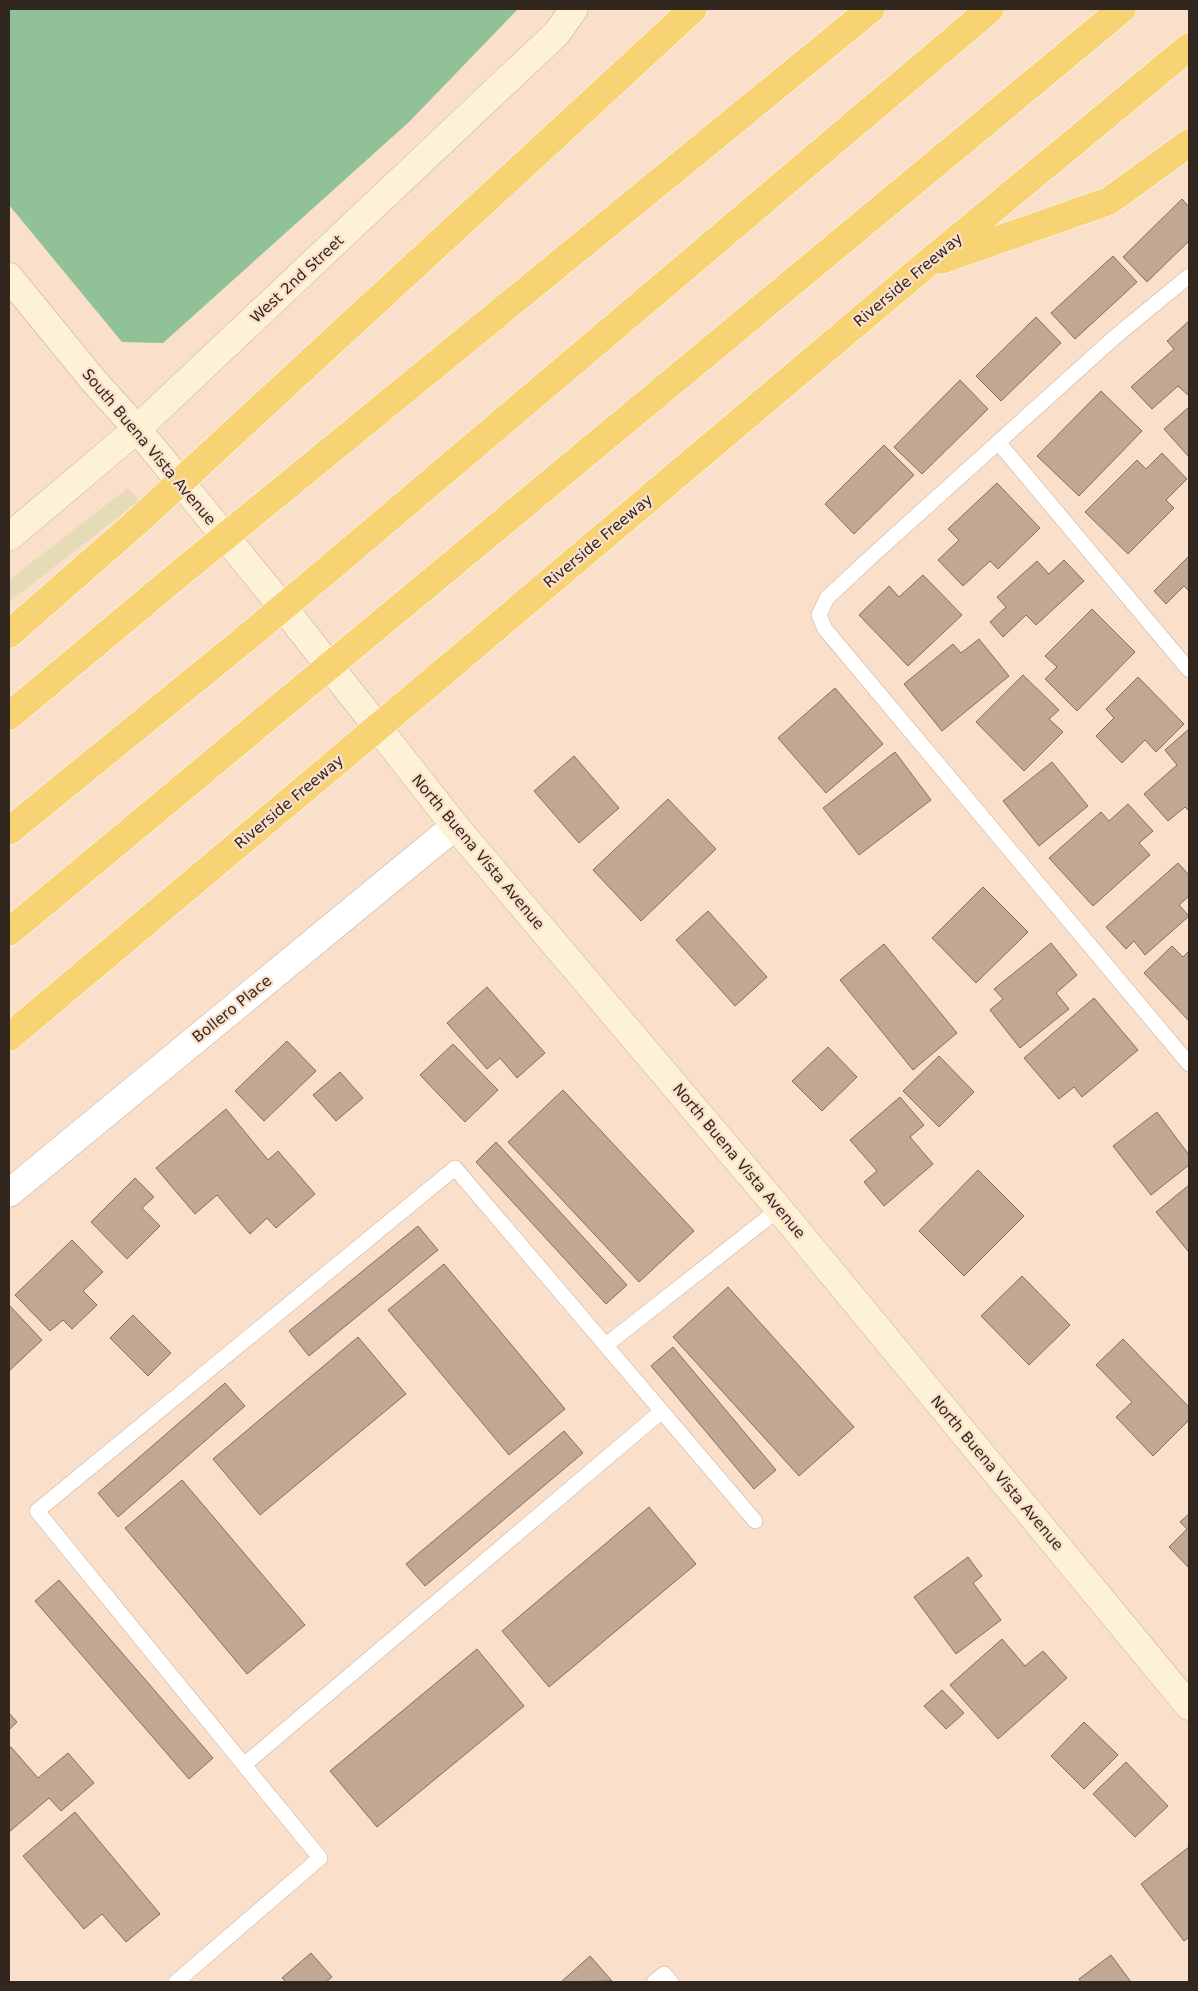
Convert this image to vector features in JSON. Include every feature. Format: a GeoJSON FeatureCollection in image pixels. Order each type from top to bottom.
{"type":"FeatureCollection","features":[{"type":"Feature","properties":{"kind":"highway"},"geometry":{"type":"LineString","coordinates":[[9,634],[138,521],[693,9]]}},
{"type":"Feature","properties":{"kind":"highway"},"geometry":{"type":"LineString","coordinates":[[9,716],[184,570],[871,9]]}},
{"type":"Feature","properties":{"kind":"highway"},"geometry":{"type":"LineString","coordinates":[[9,831],[325,572],[990,9]]}},
{"type":"Feature","properties":{"kind":"highway"},"geometry":{"type":"LineString","coordinates":[[9,932],[1122,9]]}},
{"type":"Feature","properties":{"kind":"highway","name":"Riverside Freeway"},"geometry":{"type":"LineString","coordinates":[[9,1037],[923,267],[1189,47]]}},
{"type":"Feature","properties":{"kind":"highway"},"geometry":{"type":"LineString","coordinates":[[923,267],[1109,201],[1189,143]]}},
{"type":"Feature","properties":{"kind":"street","name":"West 2nd Street"},"geometry":{"type":"LineString","coordinates":[[9,538],[137,429],[557,33],[574,9]]}},
{"type":"Feature","properties":{"kind":"street","name":"South Buena Vista Avenue"},"geometry":{"type":"LineString","coordinates":[[9,277],[92,380],[137,429],[290,616]]}},
{"type":"Feature","properties":{"kind":"street","name":"North Buena Vista Avenue"},"geometry":{"type":"LineString","coordinates":[[290,616],[455,826],[779,1209],[1189,1706]]}},
{"type":"Feature","properties":{"kind":"street","name":"Bollero Place"},"geometry":{"type":"LineString","coordinates":[[9,1193],[455,826]]}},
{"type":"Feature","properties":{"kind":"lane"},"geometry":{"type":"LineString","coordinates":[[1189,276],[1116,336],[827,598],[819,615],[825,629],[1189,1064]]}},
{"type":"Feature","properties":{"kind":"lane"},"geometry":{"type":"LineString","coordinates":[[998,442],[1189,670]]}},
{"type":"Feature","properties":{"kind":"lane"},"geometry":{"type":"LineString","coordinates":[[176,1982],[320,1858],[37,1512],[455,1168],[755,1521]]}},
{"type":"Feature","properties":{"kind":"lane"},"geometry":{"type":"LineString","coordinates":[[606,1345],[779,1209]]}},
{"type":"Feature","properties":{"kind":"lane"},"geometry":{"type":"LineString","coordinates":[[244,1765],[662,1411]]}},
{"type":"Feature","properties":{"kind":"lane"},"geometry":{"type":"LineString","coordinates":[[654,1982],[664,1974],[671,1982]]}},
{"type":"Feature","properties":{"kind":"green space"},"geometry":{"type":"Polygon","coordinates":[[[9,9],[518,9],[409,122],[163,343],[122,342],[9,205],[9,9]]]}},
{"type":"Feature","properties":{"kind":"sand"},"geometry":{"type":"Polygon","coordinates":[[[128,488],[139,501],[9,602],[9,580],[128,488]]]}},
{"type":"Feature","properties":{"kind":"building"},"geometry":{"type":"Polygon","coordinates":[[[1182,199],[1189,207],[1189,241],[1147,282],[1123,257],[1182,199]]]}},
{"type":"Feature","properties":{"kind":"building"},"geometry":{"type":"Polygon","coordinates":[[[1113,256],[1137,282],[1075,339],[1051,313],[1113,256]]]}},
{"type":"Feature","properties":{"kind":"building"},"geometry":{"type":"Polygon","coordinates":[[[1036,317],[1061,343],[1001,401],[976,376],[1036,317]]]}},
{"type":"Feature","properties":{"kind":"building"},"geometry":{"type":"Polygon","coordinates":[[[1189,321],[1189,396],[1178,386],[1152,409],[1131,387],[1174,349],[1167,341],[1189,321]]]}},
{"type":"Feature","properties":{"kind":"building"},"geometry":{"type":"Polygon","coordinates":[[[960,380],[988,409],[922,474],[894,447],[960,380]]]}},
{"type":"Feature","properties":{"kind":"building"},"geometry":{"type":"Polygon","coordinates":[[[1101,391],[1142,431],[1079,496],[1037,456],[1101,391]]]}},
{"type":"Feature","properties":{"kind":"building"},"geometry":{"type":"Polygon","coordinates":[[[1189,407],[1189,457],[1164,429],[1189,407]]]}},
{"type":"Feature","properties":{"kind":"building"},"geometry":{"type":"Polygon","coordinates":[[[884,445],[914,475],[854,534],[825,504],[884,445]]]}},
{"type":"Feature","properties":{"kind":"building"},"geometry":{"type":"Polygon","coordinates":[[[1162,453],[1187,479],[1166,500],[1174,508],[1128,554],[1085,512],[1137,460],[1146,469],[1162,453]]]}},
{"type":"Feature","properties":{"kind":"building"},"geometry":{"type":"Polygon","coordinates":[[[997,483],[1040,528],[998,569],[990,561],[963,586],[938,560],[959,540],[948,529],[997,483]]]}},
{"type":"Feature","properties":{"kind":"building"},"geometry":{"type":"Polygon","coordinates":[[[1189,556],[1189,591],[1184,586],[1166,604],[1154,591],[1189,556]]]}},
{"type":"Feature","properties":{"kind":"building"},"geometry":{"type":"Polygon","coordinates":[[[1064,560],[1084,581],[1036,625],[1026,615],[1003,637],[990,622],[1006,607],[997,597],[1037,561],[1049,574],[1064,560]]]}},
{"type":"Feature","properties":{"kind":"building"},"geometry":{"type":"Polygon","coordinates":[[[923,575],[962,615],[908,666],[859,615],[889,586],[899,597],[923,575]]]}},
{"type":"Feature","properties":{"kind":"building"},"geometry":{"type":"Polygon","coordinates":[[[1092,609],[1135,652],[1077,711],[1045,679],[1057,667],[1045,656],[1092,609]]]}},
{"type":"Feature","properties":{"kind":"building"},"geometry":{"type":"Polygon","coordinates":[[[979,639],[1009,676],[942,731],[904,684],[953,644],[961,653],[979,639]]]}},
{"type":"Feature","properties":{"kind":"building"},"geometry":{"type":"Polygon","coordinates":[[[1023,675],[1059,710],[1049,719],[1063,732],[1024,771],[976,722],[1023,675]]]}},
{"type":"Feature","properties":{"kind":"building"},"geometry":{"type":"Polygon","coordinates":[[[1138,677],[1184,724],[1156,752],[1145,740],[1122,763],[1096,736],[1114,718],[1106,709],[1138,677]]]}},
{"type":"Feature","properties":{"kind":"building"},"geometry":{"type":"Polygon","coordinates":[[[835,688],[883,744],[826,793],[778,738],[835,688]]]}},
{"type":"Feature","properties":{"kind":"building"},"geometry":{"type":"Polygon","coordinates":[[[1189,729],[1189,811],[1185,807],[1168,821],[1144,794],[1177,765],[1165,750],[1189,729]]]}},
{"type":"Feature","properties":{"kind":"building"},"geometry":{"type":"Polygon","coordinates":[[[895,752],[931,800],[859,855],[823,808],[895,752]]]}},
{"type":"Feature","properties":{"kind":"building"},"geometry":{"type":"Polygon","coordinates":[[[574,756],[619,808],[579,843],[534,791],[574,756]]]}},
{"type":"Feature","properties":{"kind":"building"},"geometry":{"type":"Polygon","coordinates":[[[1052,762],[1088,806],[1039,846],[1003,801],[1052,762]]]}},
{"type":"Feature","properties":{"kind":"building"},"geometry":{"type":"Polygon","coordinates":[[[668,799],[716,849],[641,921],[593,870],[668,799]]]}},
{"type":"Feature","properties":{"kind":"building"},"geometry":{"type":"Polygon","coordinates":[[[1128,804],[1153,831],[1139,843],[1150,855],[1093,906],[1049,858],[1101,812],[1109,821],[1128,804]]]}},
{"type":"Feature","properties":{"kind":"building"},"geometry":{"type":"Polygon","coordinates":[[[1178,863],[1189,875],[1189,896],[1179,905],[1189,916],[1145,955],[1134,941],[1126,949],[1106,927],[1178,863]]]}},
{"type":"Feature","properties":{"kind":"building"},"geometry":{"type":"Polygon","coordinates":[[[983,887],[1028,932],[976,983],[932,938],[983,887]]]}},
{"type":"Feature","properties":{"kind":"building"},"geometry":{"type":"Polygon","coordinates":[[[708,911],[767,977],[735,1006],[676,940],[708,911]]]}},
{"type":"Feature","properties":{"kind":"building"},"geometry":{"type":"Polygon","coordinates":[[[1051,943],[1077,975],[1056,993],[1069,1009],[1020,1048],[990,1010],[1003,999],[994,989],[1051,943]]]}},
{"type":"Feature","properties":{"kind":"building"},"geometry":{"type":"Polygon","coordinates":[[[884,944],[957,1033],[913,1070],[840,980],[884,944]]]}},
{"type":"Feature","properties":{"kind":"building"},"geometry":{"type":"Polygon","coordinates":[[[1172,946],[1183,957],[1189,951],[1189,1021],[1144,973],[1172,946]]]}},
{"type":"Feature","properties":{"kind":"building"},"geometry":{"type":"Polygon","coordinates":[[[487,987],[545,1053],[517,1078],[500,1058],[487,1069],[447,1023],[487,987]]]}},
{"type":"Feature","properties":{"kind":"building"},"geometry":{"type":"Polygon","coordinates":[[[1094,998],[1138,1050],[1082,1097],[1074,1087],[1059,1099],[1024,1058],[1094,998]]]}},
{"type":"Feature","properties":{"kind":"building"},"geometry":{"type":"Polygon","coordinates":[[[287,1041],[316,1071],[264,1121],[235,1091],[287,1041]]]}},
{"type":"Feature","properties":{"kind":"building"},"geometry":{"type":"Polygon","coordinates":[[[453,1044],[498,1090],[465,1122],[420,1075],[453,1044]]]}},
{"type":"Feature","properties":{"kind":"building"},"geometry":{"type":"Polygon","coordinates":[[[828,1047],[857,1077],[822,1111],[792,1081],[828,1047]]]}},
{"type":"Feature","properties":{"kind":"building"},"geometry":{"type":"Polygon","coordinates":[[[939,1056],[974,1092],[939,1127],[903,1091],[939,1056]]]}},
{"type":"Feature","properties":{"kind":"building"},"geometry":{"type":"Polygon","coordinates":[[[340,1072],[363,1098],[336,1121],[313,1095],[340,1072]]]}},
{"type":"Feature","properties":{"kind":"building"},"geometry":{"type":"Polygon","coordinates":[[[563,1090],[694,1231],[639,1282],[508,1142],[563,1090]]]}},
{"type":"Feature","properties":{"kind":"building"},"geometry":{"type":"Polygon","coordinates":[[[900,1097],[924,1125],[910,1137],[933,1164],[884,1206],[864,1182],[877,1171],[850,1140],[900,1097]]]}},
{"type":"Feature","properties":{"kind":"building"},"geometry":{"type":"Polygon","coordinates":[[[226,1109],[268,1160],[278,1151],[315,1194],[276,1228],[267,1218],[250,1234],[217,1195],[195,1214],[156,1168],[226,1109]]]}},
{"type":"Feature","properties":{"kind":"building"},"geometry":{"type":"Polygon","coordinates":[[[1157,1112],[1189,1155],[1189,1165],[1151,1195],[1113,1146],[1157,1112]]]}},
{"type":"Feature","properties":{"kind":"building"},"geometry":{"type":"Polygon","coordinates":[[[496,1142],[627,1285],[606,1304],[476,1162],[496,1142]]]}},
{"type":"Feature","properties":{"kind":"building"},"geometry":{"type":"Polygon","coordinates":[[[978,1170],[1024,1216],[964,1276],[919,1231],[978,1170]]]}},
{"type":"Feature","properties":{"kind":"building"},"geometry":{"type":"Polygon","coordinates":[[[135,1178],[154,1197],[142,1208],[160,1226],[127,1259],[91,1222],[135,1178]]]}},
{"type":"Feature","properties":{"kind":"building"},"geometry":{"type":"Polygon","coordinates":[[[1189,1185],[1189,1250],[1188,1251],[1156,1212],[1189,1185]]]}},
{"type":"Feature","properties":{"kind":"building"},"geometry":{"type":"Polygon","coordinates":[[[418,1226],[438,1250],[309,1356],[289,1331],[418,1226]]]}},
{"type":"Feature","properties":{"kind":"building"},"geometry":{"type":"Polygon","coordinates":[[[72,1240],[103,1272],[83,1291],[97,1305],[72,1329],[63,1320],[50,1331],[15,1295],[72,1240]]]}},
{"type":"Feature","properties":{"kind":"building"},"geometry":{"type":"Polygon","coordinates":[[[444,1264],[565,1409],[509,1455],[388,1310],[444,1264]]]}},
{"type":"Feature","properties":{"kind":"building"},"geometry":{"type":"Polygon","coordinates":[[[1022,1276],[1070,1325],[1029,1365],[981,1316],[1022,1276]]]}},
{"type":"Feature","properties":{"kind":"building"},"geometry":{"type":"Polygon","coordinates":[[[728,1287],[854,1427],[799,1476],[673,1337],[728,1287]]]}},
{"type":"Feature","properties":{"kind":"building"},"geometry":{"type":"Polygon","coordinates":[[[9,1305],[42,1340],[9,1371],[9,1305]]]}},
{"type":"Feature","properties":{"kind":"building"},"geometry":{"type":"Polygon","coordinates":[[[133,1315],[171,1353],[148,1376],[110,1338],[133,1315]]]}},
{"type":"Feature","properties":{"kind":"building"},"geometry":{"type":"Polygon","coordinates":[[[358,1337],[406,1394],[260,1515],[213,1459],[358,1337]]]}},
{"type":"Feature","properties":{"kind":"building"},"geometry":{"type":"Polygon","coordinates":[[[1123,1339],[1189,1407],[1189,1420],[1153,1456],[1116,1417],[1132,1402],[1096,1365],[1123,1339]]]}},
{"type":"Feature","properties":{"kind":"building"},"geometry":{"type":"Polygon","coordinates":[[[673,1347],[776,1470],[754,1489],[651,1366],[673,1347]]]}},
{"type":"Feature","properties":{"kind":"building"},"geometry":{"type":"Polygon","coordinates":[[[225,1383],[245,1406],[118,1517],[98,1493],[225,1383]]]}},
{"type":"Feature","properties":{"kind":"building"},"geometry":{"type":"Polygon","coordinates":[[[564,1431],[583,1453],[425,1586],[406,1564],[564,1431]]]}},
{"type":"Feature","properties":{"kind":"building"},"geometry":{"type":"Polygon","coordinates":[[[182,1480],[305,1625],[247,1674],[125,1528],[182,1480]]]}},
{"type":"Feature","properties":{"kind":"building"},"geometry":{"type":"Polygon","coordinates":[[[649,1507],[696,1564],[549,1687],[502,1631],[649,1507]]]}},
{"type":"Feature","properties":{"kind":"building"},"geometry":{"type":"Polygon","coordinates":[[[1189,1514],[1189,1568],[1169,1547],[1187,1529],[1180,1522],[1189,1514]]]}},
{"type":"Feature","properties":{"kind":"building"},"geometry":{"type":"Polygon","coordinates":[[[968,1557],[982,1576],[973,1583],[1001,1620],[956,1654],[914,1597],[968,1557]]]}},
{"type":"Feature","properties":{"kind":"building"},"geometry":{"type":"Polygon","coordinates":[[[59,1580],[213,1758],[189,1779],[35,1601],[59,1580]]]}},
{"type":"Feature","properties":{"kind":"building"},"geometry":{"type":"Polygon","coordinates":[[[1002,1639],[1025,1666],[1043,1651],[1067,1678],[998,1739],[950,1685],[1002,1639]]]}},
{"type":"Feature","properties":{"kind":"building"},"geometry":{"type":"Polygon","coordinates":[[[477,1649],[524,1706],[377,1827],[330,1771],[477,1649]]]}},
{"type":"Feature","properties":{"kind":"building"},"geometry":{"type":"Polygon","coordinates":[[[942,1690],[964,1713],[946,1729],[924,1706],[942,1690]]]}},
{"type":"Feature","properties":{"kind":"building"},"geometry":{"type":"Polygon","coordinates":[[[9,1713],[17,1722],[9,1730],[9,1713]]]}},
{"type":"Feature","properties":{"kind":"building"},"geometry":{"type":"Polygon","coordinates":[[[1084,1722],[1118,1755],[1084,1789],[1051,1756],[1084,1722]]]}},
{"type":"Feature","properties":{"kind":"building"},"geometry":{"type":"Polygon","coordinates":[[[11,1747],[38,1778],[68,1753],[94,1783],[61,1811],[49,1798],[9,1832],[9,1748],[11,1747]]]}},
{"type":"Feature","properties":{"kind":"building"},"geometry":{"type":"Polygon","coordinates":[[[1126,1762],[1168,1806],[1135,1837],[1093,1794],[1126,1762]]]}},
{"type":"Feature","properties":{"kind":"building"},"geometry":{"type":"Polygon","coordinates":[[[75,1812],[160,1914],[126,1942],[102,1914],[84,1929],[23,1856],[75,1812]]]}},
{"type":"Feature","properties":{"kind":"building"},"geometry":{"type":"Polygon","coordinates":[[[1189,1847],[1189,1937],[1184,1941],[1141,1884],[1189,1847]]]}},
{"type":"Feature","properties":{"kind":"building"},"geometry":{"type":"Polygon","coordinates":[[[311,1953],[332,1977],[326,1982],[286,1982],[282,1978],[311,1953]]]}},
{"type":"Feature","properties":{"kind":"building"},"geometry":{"type":"Polygon","coordinates":[[[1111,1955],[1131,1982],[1081,1982],[1079,1979],[1111,1955]]]}},
{"type":"Feature","properties":{"kind":"building"},"geometry":{"type":"Polygon","coordinates":[[[590,1956],[612,1981],[561,1982],[590,1956]]]}}]}
